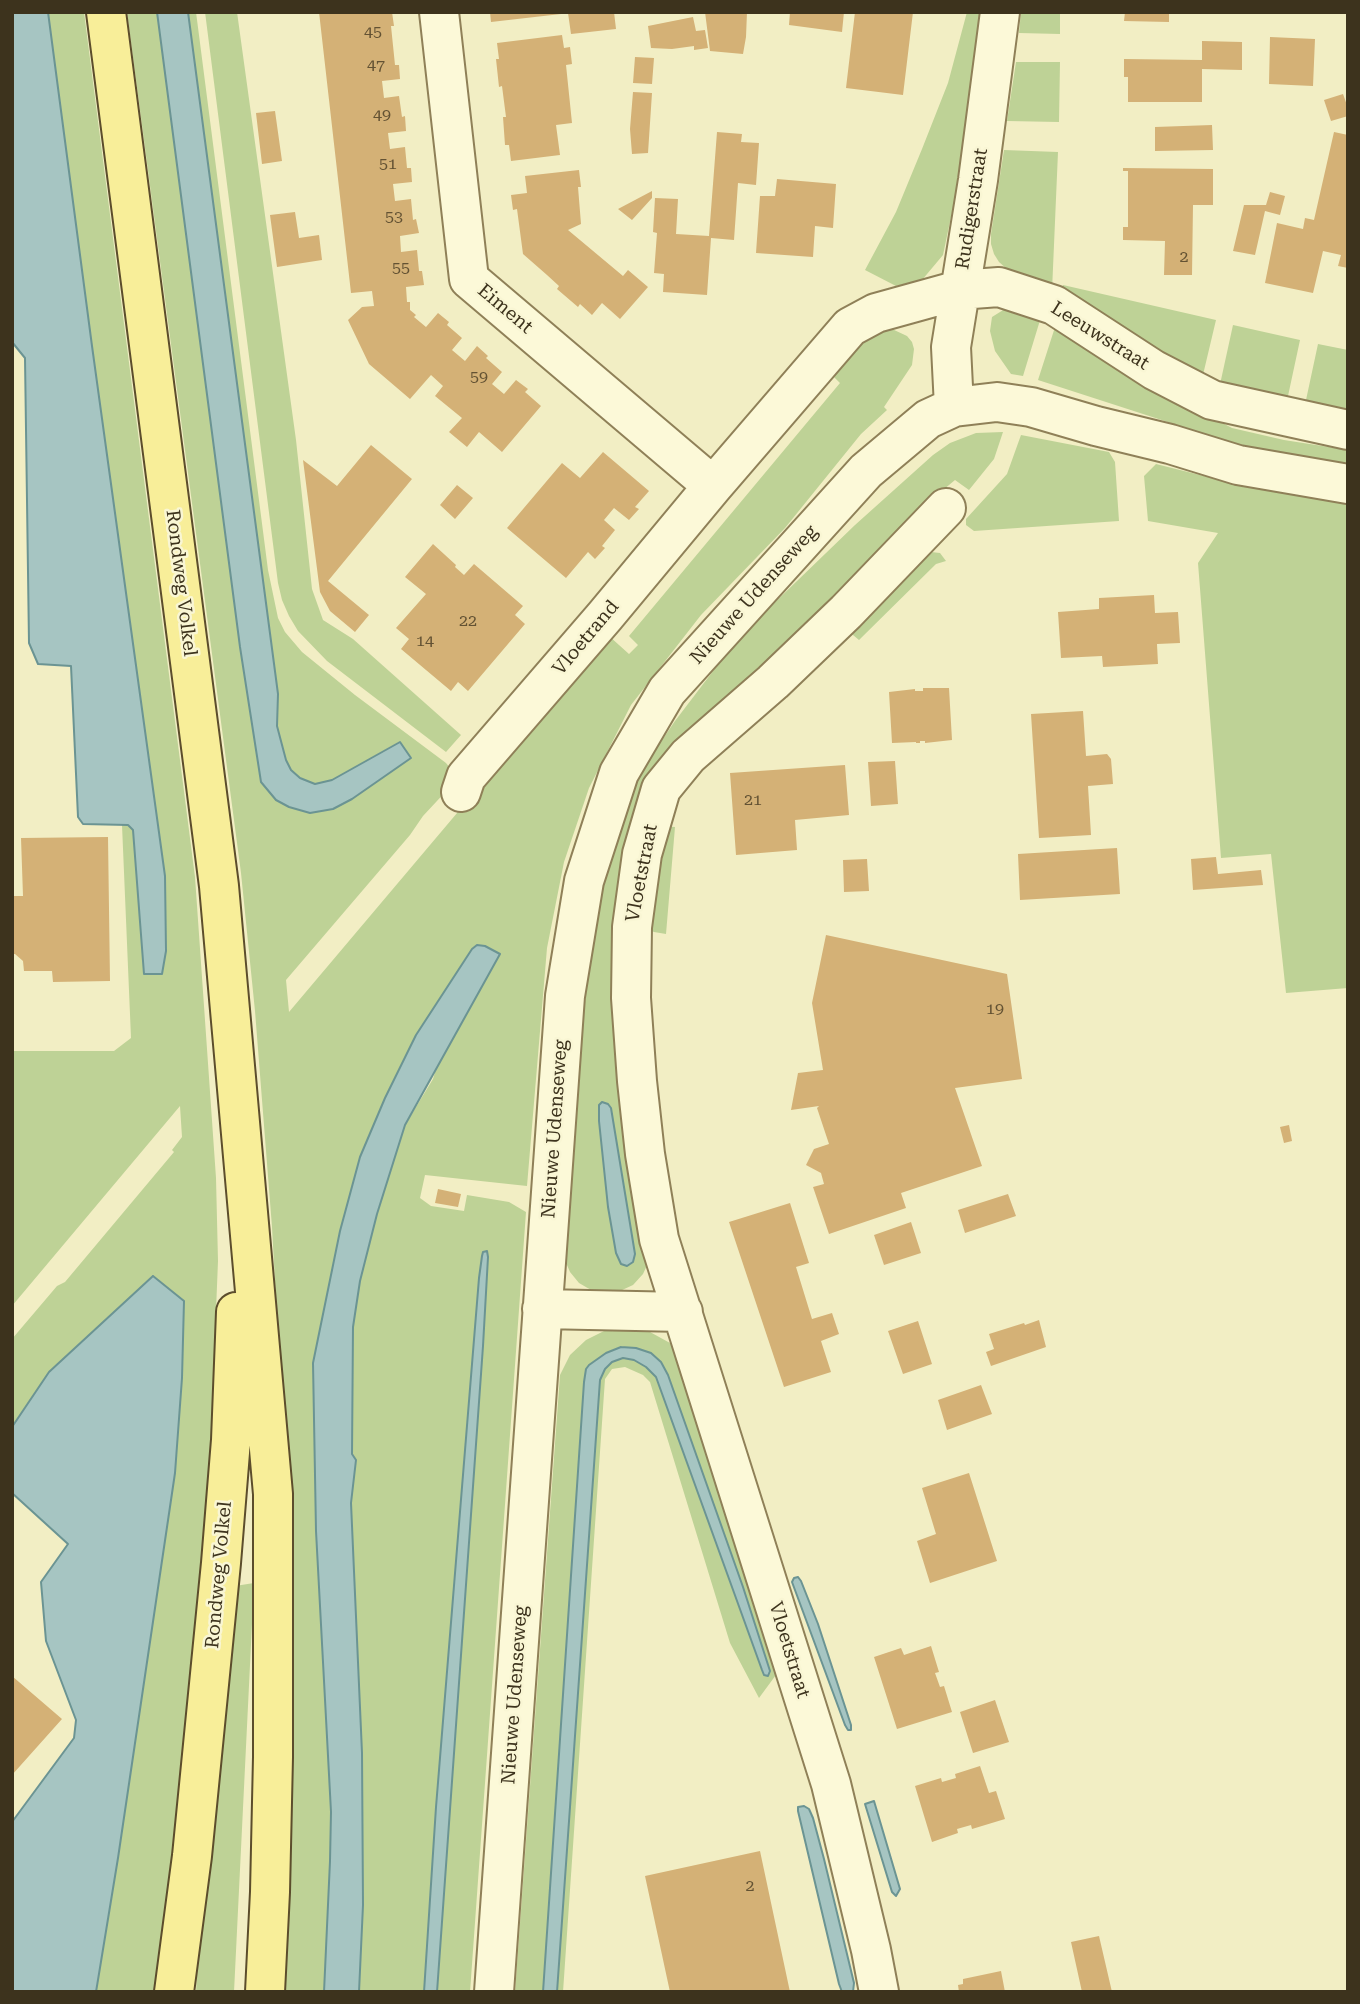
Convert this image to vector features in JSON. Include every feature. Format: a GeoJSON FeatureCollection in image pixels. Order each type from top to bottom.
{"type":"FeatureCollection","features":[{"type":"Feature","properties":{"kind":"main road","name":"Rondweg Volkel"},"geometry":{"type":"LineString","coordinates":[[106,12],[219,886],[273,1494],[272,1824],[265,1992]]}},
{"type":"Feature","properties":{"kind":"main road","name":"Rondweg Volkel"},"geometry":{"type":"LineString","coordinates":[[174,1992],[192,1856],[231,1440],[242,1156]]}},
{"type":"Feature","properties":{"kind":"street","name":"Eiment"},"geometry":{"type":"LineString","coordinates":[[439,12],[469,278],[713,486]]}},
{"type":"Feature","properties":{"kind":"street","name":"Rudigerstraat"},"geometry":{"type":"LineString","coordinates":[[954,407],[951,347],[978,180],[1000,12]]}},
{"type":"Feature","properties":{"kind":"street","name":"Leeuwstraat"},"geometry":{"type":"LineString","coordinates":[[713,486],[850,327],[876,313],[959,290],[999,288],[1054,304],[1154,370],[1212,400],[1348,430]]}},
{"type":"Feature","properties":{"kind":"street"},"geometry":{"type":"LineString","coordinates":[[954,407],[997,402],[1031,407],[1238,464],[1348,484]]}},
{"type":"Feature","properties":{"kind":"street","name":"Nieuwe Udenseweg"},"geometry":{"type":"LineString","coordinates":[[494,1992],[565,996],[584,881],[619,773],[667,691],[866,471],[928,419],[954,407]]}},
{"type":"Feature","properties":{"kind":"street","name":"Vloetrand"},"geometry":{"type":"LineString","coordinates":[[461,792],[466,778],[713,486]]}},
{"type":"Feature","properties":{"kind":"street","name":"Vloetstraat"},"geometry":{"type":"LineString","coordinates":[[879,1992],[831,1784],[659,1239],[637,1081],[631,998],[632,927],[642,854],[661,789],[688,756],[792,664],[946,508]]}},
{"type":"Feature","properties":{"kind":"street"},"geometry":{"type":"LineString","coordinates":[[542,1309],[683,1312]]}},
{"type":"Feature","properties":{"kind":"green space"},"geometry":{"type":"Polygon","coordinates":[[[48,12],[84,12],[195,877],[216,1178],[218,1261],[213,1516],[159,1992],[84,1992],[117,1803],[49,1372],[12,1427],[12,1339],[57,1286],[65,1282],[174,1152],[172,1150],[182,1137],[180,1106],[12,1306],[12,1051],[114,1051],[131,1038],[122,825],[129,825],[133,830],[144,974],[165,876],[48,12]]]}},
{"type":"Feature","properties":{"kind":"green space"},"geometry":{"type":"Polygon","coordinates":[[[127,12],[157,12],[240,647],[261,782],[289,807],[310,813],[333,809],[352,799],[401,763],[399,742],[332,780],[315,784],[300,778],[291,770],[279,740],[276,715],[278,694],[188,12],[196,12],[268,570],[278,618],[285,632],[302,652],[450,768],[450,787],[286,980],[289,1012],[609,636],[629,654],[638,645],[629,636],[840,383],[833,376],[857,347],[878,332],[892,329],[907,336],[914,349],[912,365],[884,407],[887,410],[861,434],[785,528],[701,615],[631,705],[589,788],[564,862],[547,948],[527,1186],[425,1175],[420,1198],[431,1206],[464,1211],[467,1195],[509,1202],[526,1212],[470,1992],[437,1992],[483,1346],[487,1251],[482,1256],[479,1278],[436,1807],[424,1992],[359,1992],[363,1905],[362,1753],[351,1503],[356,1460],[352,1454],[353,1327],[360,1281],[377,1214],[405,1125],[433,1079],[472,949],[416,1035],[360,1157],[340,1231],[313,1363],[316,1531],[331,1812],[324,1992],[277,1992],[282,1409],[272,1227],[241,873],[127,12]]]}},
{"type":"Feature","properties":{"kind":"green space"},"geometry":{"type":"Polygon","coordinates":[[[205,12],[237,12],[296,440],[312,589],[323,620],[353,639],[461,735],[446,752],[327,661],[298,631],[282,600],[205,12]]]}},
{"type":"Feature","properties":{"kind":"green space"},"geometry":{"type":"Polygon","coordinates":[[[967,12],[983,12],[968,136],[943,255],[922,280],[896,286],[865,270],[896,212],[922,149],[948,83],[967,12]]]}},
{"type":"Feature","properties":{"kind":"green space"},"geometry":{"type":"Polygon","coordinates":[[[1021,12],[1060,12],[1060,34],[1019,33],[1021,12]]]}},
{"type":"Feature","properties":{"kind":"green space"},"geometry":{"type":"Polygon","coordinates":[[[1016,62],[1060,62],[1059,122],[1007,121],[1016,62]]]}},
{"type":"Feature","properties":{"kind":"green space"},"geometry":{"type":"Polygon","coordinates":[[[1004,150],[1058,152],[1052,291],[1007,269],[994,254],[991,234],[1004,150]]]}},
{"type":"Feature","properties":{"kind":"green space"},"geometry":{"type":"Polygon","coordinates":[[[1063,285],[1216,320],[1202,379],[1061,294],[1063,285]]]}},
{"type":"Feature","properties":{"kind":"green space"},"geometry":{"type":"Polygon","coordinates":[[[1008,307],[1041,317],[1023,376],[1011,374],[995,351],[990,331],[992,317],[1008,307]]]}},
{"type":"Feature","properties":{"kind":"green space"},"geometry":{"type":"Polygon","coordinates":[[[1056,324],[1171,396],[1232,428],[1284,440],[1348,450],[1348,466],[1242,446],[1038,380],[1056,324]]]}},
{"type":"Feature","properties":{"kind":"green space"},"geometry":{"type":"Polygon","coordinates":[[[1233,325],[1300,340],[1285,410],[1219,389],[1233,325]]]}},
{"type":"Feature","properties":{"kind":"green space"},"geometry":{"type":"Polygon","coordinates":[[[1318,344],[1348,350],[1348,420],[1303,414],[1318,344]]]}},
{"type":"Feature","properties":{"kind":"green space"},"geometry":{"type":"Polygon","coordinates":[[[1003,432],[994,459],[969,490],[955,480],[925,505],[635,818],[649,1261],[643,1274],[633,1285],[620,1291],[605,1293],[591,1290],[579,1283],[564,1258],[582,1026],[596,913],[613,845],[639,774],[675,721],[739,637],[855,525],[933,455],[950,443],[976,433],[1003,432]],[[599,1121],[616,1253],[635,1254],[599,1121]]]}},
{"type":"Feature","properties":{"kind":"green space"},"geometry":{"type":"Polygon","coordinates":[[[1021,435],[1109,452],[1115,462],[1119,521],[974,531],[966,525],[966,519],[1007,474],[1021,435]]]}},
{"type":"Feature","properties":{"kind":"green space"},"geometry":{"type":"Polygon","coordinates":[[[1156,464],[1244,486],[1348,502],[1348,988],[1286,993],[1271,854],[1221,858],[1198,563],[1218,533],[1148,521],[1144,476],[1156,464]]]}},
{"type":"Feature","properties":{"kind":"green space"},"geometry":{"type":"Polygon","coordinates":[[[922,551],[940,553],[946,561],[936,564],[859,640],[847,630],[922,551]]]}},
{"type":"Feature","properties":{"kind":"green space"},"geometry":{"type":"Polygon","coordinates":[[[661,826],[675,827],[666,934],[643,927],[661,826]]]}},
{"type":"Feature","properties":{"kind":"green space"},"geometry":{"type":"Polygon","coordinates":[[[629,1328],[650,1332],[670,1343],[684,1360],[784,1664],[759,1698],[730,1643],[650,1382],[643,1375],[625,1367],[612,1369],[605,1379],[563,1992],[557,1992],[600,1379],[612,1362],[623,1358],[634,1360],[656,1377],[764,1675],[770,1671],[668,1375],[651,1353],[621,1347],[584,1382],[543,1992],[515,1992],[560,1375],[570,1355],[586,1340],[606,1330],[629,1328]]]}},
{"type":"Feature","properties":{"kind":"green space"},"geometry":{"type":"Polygon","coordinates":[[[254,1583],[234,1992],[196,1992],[207,1801],[235,1586],[254,1583]]]}},
{"type":"Feature","properties":{"kind":"water"},"geometry":{"type":"Polygon","coordinates":[[[12,12],[48,12],[165,876],[166,951],[162,974],[144,974],[133,830],[128,825],[83,824],[78,817],[71,666],[38,664],[29,643],[25,358],[12,342],[12,12]]]}},
{"type":"Feature","properties":{"kind":"water"},"geometry":{"type":"Polygon","coordinates":[[[157,12],[188,12],[278,694],[277,726],[286,760],[291,770],[300,778],[315,784],[332,780],[400,742],[411,758],[333,809],[310,813],[289,807],[276,800],[261,782],[240,647],[157,12]]]}},
{"type":"Feature","properties":{"kind":"water"},"geometry":{"type":"Polygon","coordinates":[[[477,945],[500,954],[405,1125],[377,1214],[360,1281],[353,1327],[352,1454],[356,1460],[351,1503],[362,1753],[363,1905],[359,1992],[324,1992],[331,1812],[316,1531],[313,1363],[340,1231],[360,1157],[416,1035],[477,945]]]}},
{"type":"Feature","properties":{"kind":"water"},"geometry":{"type":"Polygon","coordinates":[[[602,1102],[611,1108],[635,1254],[633,1262],[627,1266],[621,1264],[616,1253],[608,1207],[599,1121],[599,1105],[602,1102]]]}},
{"type":"Feature","properties":{"kind":"water"},"geometry":{"type":"Polygon","coordinates":[[[487,1251],[483,1346],[437,1992],[424,1992],[436,1807],[479,1278],[483,1252],[487,1251]]]}},
{"type":"Feature","properties":{"kind":"water"},"geometry":{"type":"Polygon","coordinates":[[[153,1276],[184,1301],[175,1473],[96,1992],[12,1992],[12,1822],[74,1738],[76,1720],[46,1641],[41,1582],[68,1544],[12,1493],[12,1427],[49,1372],[153,1276]]]}},
{"type":"Feature","properties":{"kind":"water"},"geometry":{"type":"Polygon","coordinates":[[[621,1347],[651,1353],[661,1362],[668,1375],[770,1671],[768,1676],[764,1675],[656,1377],[634,1360],[623,1358],[612,1362],[600,1380],[557,1992],[543,1992],[584,1382],[589,1365],[606,1353],[621,1347]]]}},
{"type":"Feature","properties":{"kind":"water"},"geometry":{"type":"Polygon","coordinates":[[[798,1577],[818,1624],[851,1730],[845,1725],[792,1582],[798,1577]]]}},
{"type":"Feature","properties":{"kind":"water"},"geometry":{"type":"Polygon","coordinates":[[[874,1801],[900,1889],[896,1896],[892,1892],[865,1804],[874,1801]]]}},
{"type":"Feature","properties":{"kind":"water"},"geometry":{"type":"Polygon","coordinates":[[[798,1807],[809,1809],[813,1818],[824,1859],[854,1983],[853,1992],[842,1992],[839,1984],[798,1811],[798,1807]]]}},
{"type":"Feature","properties":{"kind":"building"},"geometry":{"type":"Polygon","coordinates":[[[319,12],[392,12],[395,65],[399,65],[400,79],[382,81],[384,98],[399,96],[406,131],[388,133],[390,149],[405,147],[407,168],[411,168],[412,182],[393,184],[395,201],[411,199],[413,220],[416,219],[419,233],[400,236],[401,252],[417,250],[419,271],[422,271],[424,285],[406,287],[407,302],[410,302],[410,310],[416,315],[414,317],[426,327],[438,313],[449,322],[447,325],[462,338],[452,350],[465,361],[477,346],[488,356],[486,358],[502,372],[492,384],[504,394],[516,380],[528,389],[525,392],[541,406],[502,452],[479,432],[467,447],[449,432],[462,418],[435,396],[443,386],[431,375],[410,399],[369,364],[348,320],[362,307],[374,306],[372,291],[351,293],[319,12]]]}},
{"type":"Feature","properties":{"kind":"building"},"geometry":{"type":"Polygon","coordinates":[[[490,12],[561,12],[561,14],[491,22],[490,12]]]}},
{"type":"Feature","properties":{"kind":"building"},"geometry":{"type":"Polygon","coordinates":[[[614,12],[616,29],[571,34],[568,13],[614,12]]]}},
{"type":"Feature","properties":{"kind":"building"},"geometry":{"type":"Polygon","coordinates":[[[705,12],[747,12],[743,54],[710,51],[705,12]]]}},
{"type":"Feature","properties":{"kind":"building"},"geometry":{"type":"Polygon","coordinates":[[[790,12],[844,12],[842,32],[789,25],[790,12]]]}},
{"type":"Feature","properties":{"kind":"building"},"geometry":{"type":"Polygon","coordinates":[[[855,12],[913,12],[903,95],[846,88],[855,12]]]}},
{"type":"Feature","properties":{"kind":"building"},"geometry":{"type":"Polygon","coordinates":[[[1125,12],[1169,12],[1169,22],[1124,21],[1125,12]]]}},
{"type":"Feature","properties":{"kind":"building"},"geometry":{"type":"Polygon","coordinates":[[[693,17],[696,31],[705,30],[708,48],[651,48],[648,26],[693,17]]]}},
{"type":"Feature","properties":{"kind":"building"},"geometry":{"type":"Polygon","coordinates":[[[562,35],[564,48],[570,47],[572,64],[566,65],[572,123],[556,125],[560,155],[511,161],[509,145],[505,145],[503,117],[506,117],[502,86],[499,87],[497,43],[562,35]]]}},
{"type":"Feature","properties":{"kind":"building"},"geometry":{"type":"Polygon","coordinates":[[[1270,37],[1315,39],[1313,86],[1269,84],[1270,37]]]}},
{"type":"Feature","properties":{"kind":"building"},"geometry":{"type":"Polygon","coordinates":[[[1202,41],[1242,42],[1242,70],[1202,69],[1202,102],[1128,102],[1128,77],[1124,77],[1124,59],[1202,60],[1202,41]]]}},
{"type":"Feature","properties":{"kind":"building"},"geometry":{"type":"Polygon","coordinates":[[[635,57],[654,58],[652,84],[633,83],[635,57]]]}},
{"type":"Feature","properties":{"kind":"building"},"geometry":{"type":"Polygon","coordinates":[[[633,92],[652,93],[648,153],[632,154],[630,129],[633,92]]]}},
{"type":"Feature","properties":{"kind":"building"},"geometry":{"type":"Polygon","coordinates":[[[1343,94],[1348,116],[1331,121],[1324,100],[1343,94]]]}},
{"type":"Feature","properties":{"kind":"building"},"geometry":{"type":"Polygon","coordinates":[[[275,111],[282,161],[262,164],[256,113],[275,111]]]}},
{"type":"Feature","properties":{"kind":"building"},"geometry":{"type":"Polygon","coordinates":[[[1212,125],[1213,150],[1155,151],[1155,127],[1212,125]]]}},
{"type":"Feature","properties":{"kind":"building"},"geometry":{"type":"Polygon","coordinates":[[[717,132],[742,134],[741,142],[759,143],[756,185],[738,183],[734,240],[711,238],[707,295],[663,292],[664,274],[654,273],[657,233],[653,232],[655,198],[678,199],[676,234],[709,236],[717,132]]]}},
{"type":"Feature","properties":{"kind":"building"},"geometry":{"type":"Polygon","coordinates":[[[1334,132],[1348,135],[1348,268],[1338,266],[1341,255],[1323,251],[1313,293],[1265,283],[1277,223],[1303,229],[1305,218],[1314,220],[1334,132]]]}},
{"type":"Feature","properties":{"kind":"building"},"geometry":{"type":"Polygon","coordinates":[[[1123,168],[1213,169],[1213,205],[1193,205],[1192,275],[1164,275],[1165,241],[1123,240],[1123,227],[1128,227],[1128,171],[1123,171],[1123,168]]]}},
{"type":"Feature","properties":{"kind":"building"},"geometry":{"type":"Polygon","coordinates":[[[579,170],[581,224],[568,230],[623,276],[628,270],[648,287],[620,319],[602,303],[592,315],[580,304],[578,307],[523,254],[517,209],[513,210],[511,195],[527,193],[525,176],[579,170]]]}},
{"type":"Feature","properties":{"kind":"building"},"geometry":{"type":"Polygon","coordinates":[[[777,179],[836,184],[833,228],[815,226],[813,257],[756,253],[760,196],[775,196],[777,179]]]}},
{"type":"Feature","properties":{"kind":"building"},"geometry":{"type":"Polygon","coordinates":[[[652,191],[652,198],[632,220],[618,209],[652,191]]]}},
{"type":"Feature","properties":{"kind":"building"},"geometry":{"type":"Polygon","coordinates":[[[1270,192],[1285,196],[1280,215],[1265,211],[1255,255],[1233,251],[1244,205],[1266,205],[1270,192]]]}},
{"type":"Feature","properties":{"kind":"building"},"geometry":{"type":"Polygon","coordinates":[[[295,212],[299,238],[319,235],[322,260],[277,267],[270,215],[295,212]]]}},
{"type":"Feature","properties":{"kind":"building"},"geometry":{"type":"Polygon","coordinates":[[[371,445],[412,479],[328,581],[369,615],[355,632],[330,611],[320,592],[303,460],[337,486],[371,445]]]}},
{"type":"Feature","properties":{"kind":"building"},"geometry":{"type":"Polygon","coordinates":[[[603,452],[649,491],[635,507],[639,509],[629,520],[614,508],[604,520],[615,530],[602,546],[605,548],[595,559],[588,552],[566,578],[507,528],[562,463],[580,478],[603,452]]]}},
{"type":"Feature","properties":{"kind":"building"},"geometry":{"type":"Polygon","coordinates":[[[457,485],[473,498],[455,519],[440,505],[457,485]]]}},
{"type":"Feature","properties":{"kind":"building"},"geometry":{"type":"Polygon","coordinates":[[[433,544],[464,575],[474,564],[523,606],[515,615],[525,624],[468,691],[458,682],[451,691],[401,649],[409,639],[396,628],[426,594],[405,577],[433,544]]]}},
{"type":"Feature","properties":{"kind":"building"},"geometry":{"type":"Polygon","coordinates":[[[1154,595],[1155,613],[1178,612],[1180,643],[1157,644],[1158,664],[1103,667],[1102,656],[1061,658],[1058,612],[1099,609],[1099,598],[1154,595]]]}},
{"type":"Feature","properties":{"kind":"building"},"geometry":{"type":"Polygon","coordinates":[[[923,688],[949,688],[952,740],[892,743],[889,692],[915,689],[923,691],[923,688]]]}},
{"type":"Feature","properties":{"kind":"building"},"geometry":{"type":"Polygon","coordinates":[[[1083,711],[1086,756],[1107,754],[1111,759],[1113,784],[1088,786],[1091,835],[1039,838],[1031,714],[1083,711]]]}},
{"type":"Feature","properties":{"kind":"building"},"geometry":{"type":"Polygon","coordinates":[[[895,761],[898,804],[871,806],[868,762],[895,761]]]}},
{"type":"Feature","properties":{"kind":"building"},"geometry":{"type":"Polygon","coordinates":[[[845,765],[849,815],[795,820],[797,850],[736,855],[730,773],[845,765]]]}},
{"type":"Feature","properties":{"kind":"building"},"geometry":{"type":"Polygon","coordinates":[[[108,837],[110,981],[53,982],[52,971],[24,971],[23,961],[12,954],[12,896],[23,896],[21,838],[108,837]]]}},
{"type":"Feature","properties":{"kind":"building"},"geometry":{"type":"Polygon","coordinates":[[[1117,848],[1120,894],[1020,900],[1018,854],[1117,848]]]}},
{"type":"Feature","properties":{"kind":"building"},"geometry":{"type":"Polygon","coordinates":[[[1216,857],[1218,874],[1261,870],[1263,885],[1193,890],[1191,859],[1216,857]]]}},
{"type":"Feature","properties":{"kind":"building"},"geometry":{"type":"Polygon","coordinates":[[[867,859],[869,891],[844,892],[843,860],[867,859]]]}},
{"type":"Feature","properties":{"kind":"building"},"geometry":{"type":"Polygon","coordinates":[[[826,935],[1007,974],[1022,1079],[955,1088],[982,1166],[901,1193],[906,1208],[829,1234],[813,1187],[824,1184],[821,1173],[806,1165],[814,1149],[829,1144],[817,1108],[819,1106],[791,1110],[798,1073],[823,1070],[812,1003],[826,935]]]}},
{"type":"Feature","properties":{"kind":"building"},"geometry":{"type":"Polygon","coordinates":[[[1289,1125],[1292,1141],[1284,1143],[1280,1127],[1289,1125]]]}},
{"type":"Feature","properties":{"kind":"building"},"geometry":{"type":"Polygon","coordinates":[[[438,1189],[461,1194],[458,1207],[435,1203],[438,1189]]]}},
{"type":"Feature","properties":{"kind":"building"},"geometry":{"type":"Polygon","coordinates":[[[1008,1194],[1016,1216],[965,1233],[958,1210],[1008,1194]]]}},
{"type":"Feature","properties":{"kind":"building"},"geometry":{"type":"Polygon","coordinates":[[[790,1203],[809,1263],[796,1267],[812,1319],[832,1313],[839,1334],[821,1341],[831,1372],[784,1387],[729,1222],[790,1203]]]}},
{"type":"Feature","properties":{"kind":"building"},"geometry":{"type":"Polygon","coordinates":[[[911,1222],[921,1253],[884,1265],[874,1235],[911,1222]]]}},
{"type":"Feature","properties":{"kind":"building"},"geometry":{"type":"Polygon","coordinates":[[[1039,1320],[1046,1347],[991,1366],[986,1352],[994,1349],[989,1334],[1039,1320]]]}},
{"type":"Feature","properties":{"kind":"building"},"geometry":{"type":"Polygon","coordinates":[[[918,1321],[932,1364],[903,1374],[888,1331],[918,1321]]]}},
{"type":"Feature","properties":{"kind":"building"},"geometry":{"type":"Polygon","coordinates":[[[981,1385],[992,1414],[947,1430],[938,1400],[981,1385]]]}},
{"type":"Feature","properties":{"kind":"building"},"geometry":{"type":"Polygon","coordinates":[[[969,1473],[997,1561],[930,1583],[917,1541],[936,1534],[922,1488],[969,1473]]]}},
{"type":"Feature","properties":{"kind":"building"},"geometry":{"type":"Polygon","coordinates":[[[931,1646],[939,1672],[935,1673],[940,1687],[944,1686],[952,1712],[897,1729],[874,1657],[901,1648],[904,1655],[931,1646]]]}},
{"type":"Feature","properties":{"kind":"building"},"geometry":{"type":"Polygon","coordinates":[[[12,1676],[62,1719],[12,1775],[12,1676]]]}},
{"type":"Feature","properties":{"kind":"building"},"geometry":{"type":"Polygon","coordinates":[[[995,1700],[1009,1742],[973,1753],[960,1712],[995,1700]]]}},
{"type":"Feature","properties":{"kind":"building"},"geometry":{"type":"Polygon","coordinates":[[[980,1766],[989,1793],[996,1791],[1005,1819],[972,1829],[971,1825],[957,1829],[958,1833],[932,1842],[915,1786],[941,1778],[942,1782],[956,1778],[955,1774],[980,1766]]]}},
{"type":"Feature","properties":{"kind":"building"},"geometry":{"type":"Polygon","coordinates":[[[760,1851],[790,1992],[670,1992],[645,1876],[760,1851]]]}},
{"type":"Feature","properties":{"kind":"building"},"geometry":{"type":"Polygon","coordinates":[[[1099,1936],[1112,1992],[1082,1992],[1071,1942],[1099,1936]]]}},
{"type":"Feature","properties":{"kind":"building"},"geometry":{"type":"Polygon","coordinates":[[[1001,1971],[1005,1992],[959,1992],[958,1985],[963,1984],[963,1979],[1001,1971]]]}}]}
